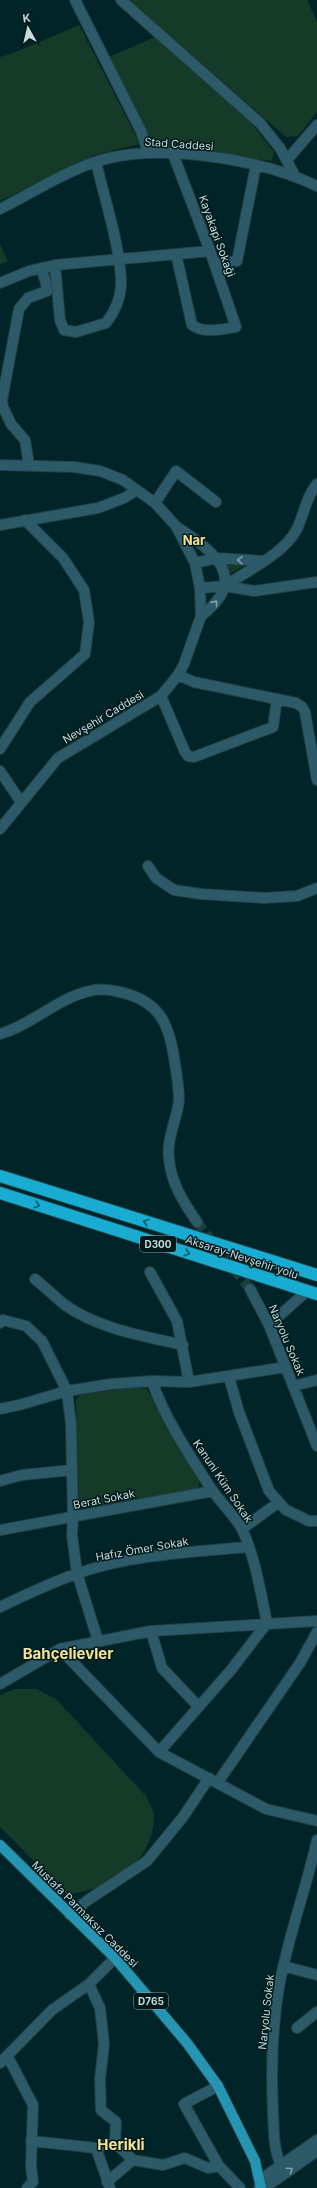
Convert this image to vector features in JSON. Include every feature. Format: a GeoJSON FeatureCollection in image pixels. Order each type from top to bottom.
{"type":"FeatureCollection","features":[{"type":"Feature","properties":{"kind":"highway","name":"Aksaray-Nevşehir yolu"},"geometry":{"type":"LineString","coordinates":[[0,1176],[317,1275]]}},
{"type":"Feature","properties":{"kind":"highway","name":"Aksaray-Nevşehir yolu"},"geometry":{"type":"LineString","coordinates":[[0,1193],[312,1293]]}},
{"type":"Feature","properties":{"kind":"main road","name":"Mustafa Parmaksız Caddesi"},"geometry":{"type":"LineString","coordinates":[[0,1845],[115,1958],[187,2043],[218,2086],[254,2161],[260,2187]]}},
{"type":"Feature","properties":{"kind":"street"},"geometry":{"type":"LineString","coordinates":[[76,0],[141,131],[148,152]]}},
{"type":"Feature","properties":{"kind":"street"},"geometry":{"type":"LineString","coordinates":[[121,0],[260,123],[280,148],[295,176]]}},
{"type":"Feature","properties":{"kind":"street"},"geometry":{"type":"LineString","coordinates":[[287,160],[317,125]]}},
{"type":"Feature","properties":{"kind":"street","name":"Stad Caddesi"},"geometry":{"type":"LineString","coordinates":[[0,209],[57,179],[96,162],[129,154],[148,152],[256,165],[295,176],[317,186]]}},
{"type":"Feature","properties":{"kind":"street","name":"Kayakapi Sokaği"},"geometry":{"type":"LineString","coordinates":[[173,154],[215,264],[236,328],[204,330],[197,329],[192,325],[176,254]]}},
{"type":"Feature","properties":{"kind":"street"},"geometry":{"type":"LineString","coordinates":[[55,265],[61,326],[69,332],[76,332],[103,325],[109,319],[119,296],[121,278],[118,258],[96,162]]}},
{"type":"Feature","properties":{"kind":"street"},"geometry":{"type":"LineString","coordinates":[[215,264],[237,260],[256,165]]}},
{"type":"Feature","properties":{"kind":"street"},"geometry":{"type":"LineString","coordinates":[[0,283],[41,268],[55,265],[118,258],[210,251]]}},
{"type":"Feature","properties":{"kind":"street"},"geometry":{"type":"LineString","coordinates":[[29,465],[25,440],[5,415],[2,400],[19,309],[28,298],[47,291],[41,268]]}},
{"type":"Feature","properties":{"kind":"street"},"geometry":{"type":"LineString","coordinates":[[0,464],[95,470],[116,477],[155,503],[176,526],[208,548],[217,558],[222,571],[225,586]]}},
{"type":"Feature","properties":{"kind":"street"},"geometry":{"type":"LineString","coordinates":[[155,503],[176,471],[216,502]]}},
{"type":"Feature","properties":{"kind":"street"},"geometry":{"type":"LineString","coordinates":[[225,586],[262,561],[273,556],[289,541],[296,529],[309,497],[317,484]]}},
{"type":"Feature","properties":{"kind":"street"},"geometry":{"type":"LineString","coordinates":[[0,525],[98,508],[124,498],[137,490]]}},
{"type":"Feature","properties":{"kind":"street"},"geometry":{"type":"LineString","coordinates":[[0,749],[30,702],[85,654],[89,622],[84,590],[63,558],[25,520]]}},
{"type":"Feature","properties":{"kind":"street","name":"Nevşehir Caddesi"},"geometry":{"type":"LineString","coordinates":[[0,828],[58,758],[161,696],[178,675],[190,648],[201,616],[200,588],[195,563],[176,526]]}},
{"type":"Feature","properties":{"kind":"street"},"geometry":{"type":"LineString","coordinates":[[195,563],[217,558],[262,561]]}},
{"type":"Feature","properties":{"kind":"street"},"geometry":{"type":"LineString","coordinates":[[200,588],[225,586],[254,591],[317,582]]}},
{"type":"Feature","properties":{"kind":"street","name":"Nevşehir Caddesi"},"geometry":{"type":"LineString","coordinates":[[201,616],[215,604],[225,586]]}},
{"type":"Feature","properties":{"kind":"street"},"geometry":{"type":"LineString","coordinates":[[178,675],[194,682],[296,703],[302,707],[305,712],[317,780]]}},
{"type":"Feature","properties":{"kind":"street"},"geometry":{"type":"LineString","coordinates":[[161,696],[185,752],[188,756],[194,757],[273,727],[277,699]]}},
{"type":"Feature","properties":{"kind":"street"},"geometry":{"type":"LineString","coordinates":[[0,771],[21,802]]}},
{"type":"Feature","properties":{"kind":"street"},"geometry":{"type":"LineString","coordinates":[[148,866],[156,878],[174,890],[201,894],[264,898],[297,896],[317,888]]}},
{"type":"Feature","properties":{"kind":"street"},"geometry":{"type":"LineString","coordinates":[[0,1034],[22,1025],[74,996],[93,990],[109,990],[138,997],[158,1012],[170,1032],[178,1088],[177,1113],[169,1147],[171,1170],[180,1194],[197,1222]]}},
{"type":"Feature","properties":{"kind":"street"},"geometry":{"type":"LineString","coordinates":[[150,1272],[177,1321],[183,1345],[189,1382]]}},
{"type":"Feature","properties":{"kind":"street"},"geometry":{"type":"LineString","coordinates":[[35,1279],[66,1305],[90,1319],[138,1335],[183,1345]]}},
{"type":"Feature","properties":{"kind":"street","name":"Naryolu Sokak"},"geometry":{"type":"LineString","coordinates":[[250,1289],[269,1325],[316,1440]]}},
{"type":"Feature","properties":{"kind":"street"},"geometry":{"type":"LineString","coordinates":[[269,1325],[312,1293]]}},
{"type":"Feature","properties":{"kind":"street"},"geometry":{"type":"LineString","coordinates":[[0,1323],[3,1320],[26,1326],[42,1341],[68,1390],[71,1424],[72,1535],[77,1573],[98,1642]]}},
{"type":"Feature","properties":{"kind":"street"},"geometry":{"type":"LineString","coordinates":[[0,1409],[19,1406],[68,1390],[111,1384],[152,1381],[189,1382],[286,1367]]}},
{"type":"Feature","properties":{"kind":"street"},"geometry":{"type":"LineString","coordinates":[[229,1377],[239,1412],[269,1490],[286,1510],[309,1521],[317,1521]]}},
{"type":"Feature","properties":{"kind":"street"},"geometry":{"type":"LineString","coordinates":[[293,1386],[317,1380]]}},
{"type":"Feature","properties":{"kind":"street","name":"Kanuni Küm Sokak"},"geometry":{"type":"LineString","coordinates":[[152,1381],[158,1399],[213,1491],[242,1529],[258,1579],[267,1623]]}},
{"type":"Feature","properties":{"kind":"street"},"geometry":{"type":"LineString","coordinates":[[0,1481],[22,1475],[72,1470]]}},
{"type":"Feature","properties":{"kind":"street","name":"Berat Sokak"},"geometry":{"type":"LineString","coordinates":[[0,1530],[73,1518],[213,1491]]}},
{"type":"Feature","properties":{"kind":"street"},"geometry":{"type":"LineString","coordinates":[[242,1529],[279,1502]]}},
{"type":"Feature","properties":{"kind":"street","name":"Hafız Ömer Sokak"},"geometry":{"type":"LineString","coordinates":[[0,1607],[77,1573],[124,1562],[190,1552],[248,1547]]}},
{"type":"Feature","properties":{"kind":"street"},"geometry":{"type":"LineString","coordinates":[[0,1684],[60,1649],[151,1631],[317,1621]]}},
{"type":"Feature","properties":{"kind":"street"},"geometry":{"type":"LineString","coordinates":[[159,1752],[231,1670],[267,1623]]}},
{"type":"Feature","properties":{"kind":"street"},"geometry":{"type":"LineString","coordinates":[[151,1631],[162,1668],[198,1706]]}},
{"type":"Feature","properties":{"kind":"street"},"geometry":{"type":"LineString","coordinates":[[70,1915],[88,1900],[147,1862],[213,1780],[300,1663],[317,1632]]}},
{"type":"Feature","properties":{"kind":"street"},"geometry":{"type":"LineString","coordinates":[[60,1649],[159,1752],[266,1809],[317,1821]]}},
{"type":"Feature","properties":{"kind":"street","name":"Naryolu Sokak"},"geometry":{"type":"LineString","coordinates":[[281,2165],[275,2143],[272,2080],[276,2011],[283,1966],[317,1841]]}},
{"type":"Feature","properties":{"kind":"street"},"geometry":{"type":"LineString","coordinates":[[27,2188],[33,2182],[31,2141],[33,2105],[4,2060],[52,2010],[89,1984],[115,1958]]}},
{"type":"Feature","properties":{"kind":"street"},"geometry":{"type":"LineString","coordinates":[[283,1966],[317,1975]]}},
{"type":"Feature","properties":{"kind":"street"},"geometry":{"type":"LineString","coordinates":[[89,1984],[100,2008],[104,2044],[100,2079],[101,2110],[116,2122],[115,2143],[133,2160],[163,2165],[185,2158],[208,2168],[219,2166]]}},
{"type":"Feature","properties":{"kind":"street"},"geometry":{"type":"LineString","coordinates":[[297,2028],[317,2012]]}},
{"type":"Feature","properties":{"kind":"street"},"geometry":{"type":"LineString","coordinates":[[218,2086],[184,2104],[219,2166],[240,2188]]}},
{"type":"Feature","properties":{"kind":"street"},"geometry":{"type":"LineString","coordinates":[[260,2187],[267,2175],[317,2140]]}},
{"type":"Feature","properties":{"kind":"street"},"geometry":{"type":"LineString","coordinates":[[31,2141],[96,2148],[115,2143]]}},
{"type":"Feature","properties":{"kind":"street"},"geometry":{"type":"LineString","coordinates":[[96,2148],[109,2185],[133,2160]]}},
{"type":"Feature","properties":{"kind":"street"},"geometry":{"type":"LineString","coordinates":[[260,2187],[270,2184],[317,2151]]}},
{"type":"Feature","properties":{"kind":"green space"},"geometry":{"type":"Polygon","coordinates":[[[128,0],[307,0],[317,21],[317,112],[298,136],[286,137],[128,0]]]}},
{"type":"Feature","properties":{"kind":"green space"},"geometry":{"type":"Polygon","coordinates":[[[79,25],[140,144],[94,155],[0,201],[0,57],[11,54],[79,25]]]}},
{"type":"Feature","properties":{"kind":"green space"},"geometry":{"type":"Polygon","coordinates":[[[155,37],[246,116],[274,152],[272,161],[153,145],[109,57],[155,37]]]}},
{"type":"Feature","properties":{"kind":"green space"},"geometry":{"type":"Polygon","coordinates":[[[0,244],[8,261],[0,265],[0,244]]]}},
{"type":"Feature","properties":{"kind":"green space"},"geometry":{"type":"Polygon","coordinates":[[[227,565],[246,565],[229,574],[227,565]]]}},
{"type":"Feature","properties":{"kind":"green space"},"geometry":{"type":"Polygon","coordinates":[[[135,1387],[147,1389],[199,1476],[199,1487],[194,1491],[86,1508],[79,1505],[76,1400],[80,1395],[135,1387]]]}},
{"type":"Feature","properties":{"kind":"green space"},"geometry":{"type":"Polygon","coordinates":[[[15,1689],[37,1689],[57,1700],[146,1796],[150,1803],[154,1816],[150,1839],[139,1859],[122,1875],[113,1881],[102,1886],[67,1895],[0,1827],[0,1695],[15,1689]]]}},
{"type":"Feature","properties":{"kind":"tunnel"},"geometry":{"type":"LineString","coordinates":[[197,1222],[250,1289]]}},
{"type":"Feature","properties":{"kind":"district","name":"Nar"},"geometry":{"type":"Point","coordinates":[194,540]}},
{"type":"Feature","properties":{"kind":"district","name":"Bahçelievler"},"geometry":{"type":"Point","coordinates":[68,1654]}},
{"type":"Feature","properties":{"kind":"district","name":"Herikli"},"geometry":{"type":"Point","coordinates":[121,2145]}}]}
